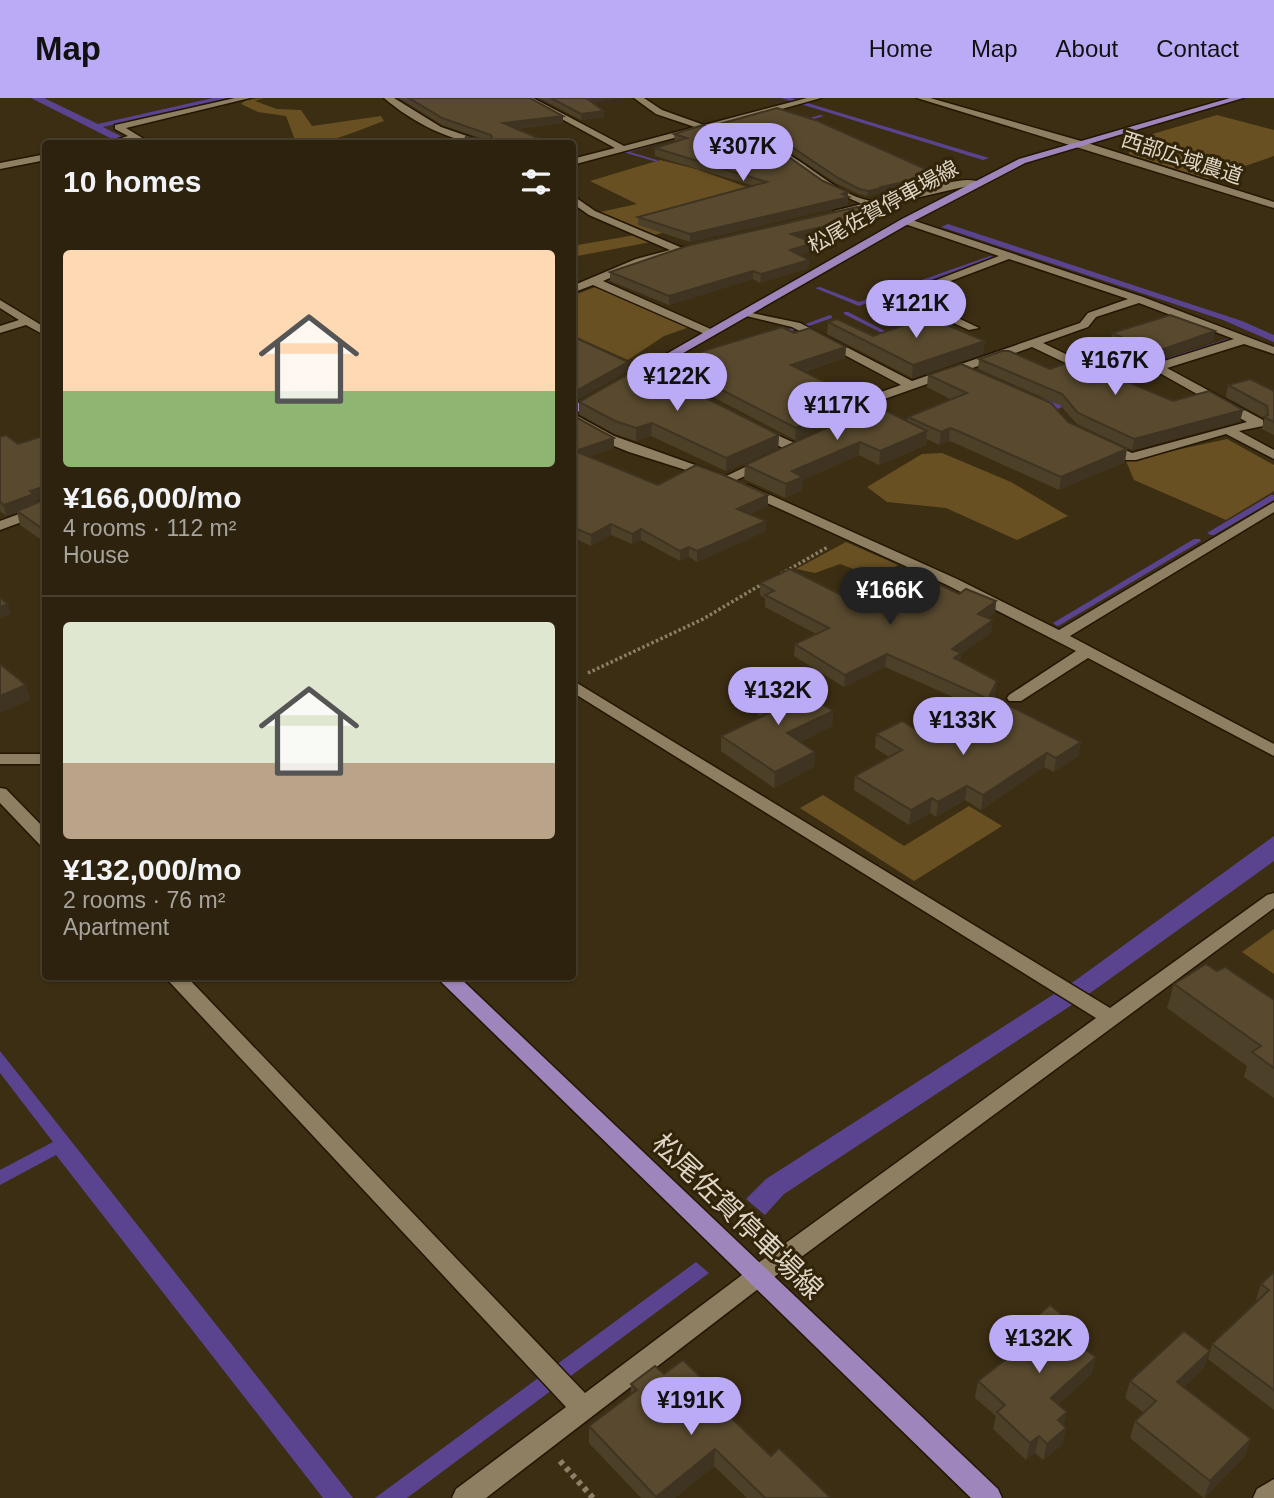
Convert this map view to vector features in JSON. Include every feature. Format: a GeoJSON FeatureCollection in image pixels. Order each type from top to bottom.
{"type":"FeatureCollection","features":[{"type":"Feature","properties":{"kind":"main road","name":"松尾佐賀停車場線"},"geometry":{"type":"LineString","coordinates":[[621,384],[650,372],[711,333],[906,221],[1022,160],[1239,98]]}},
{"type":"Feature","properties":{"kind":"main road"},"geometry":{"type":"LineString","coordinates":[[576,409],[609,390]]}},
{"type":"Feature","properties":{"kind":"main road","name":"松尾佐賀停車場線"},"geometry":{"type":"LineString","coordinates":[[449,980],[989,1498]]}},
{"type":"Feature","properties":{"kind":"street"},"geometry":{"type":"LineString","coordinates":[[141,140],[118,127],[246,98]]}},
{"type":"Feature","properties":{"kind":"street"},"geometry":{"type":"LineString","coordinates":[[388,98],[438,129],[473,140]]}},
{"type":"Feature","properties":{"kind":"street"},"geometry":{"type":"LineString","coordinates":[[527,98],[623,149]]}},
{"type":"Feature","properties":{"kind":"street"},"geometry":{"type":"LineString","coordinates":[[638,98],[659,112],[729,135]]}},
{"type":"Feature","properties":{"kind":"street"},"geometry":{"type":"LineString","coordinates":[[576,161],[817,98]]}},
{"type":"Feature","properties":{"kind":"street","name":"西部広域農道"},"geometry":{"type":"LineString","coordinates":[[920,98],[1078,143],[1274,205]]}},
{"type":"Feature","properties":{"kind":"street"},"geometry":{"type":"LineString","coordinates":[[122,140],[135,137]]}},
{"type":"Feature","properties":{"kind":"street"},"geometry":{"type":"LineString","coordinates":[[754,143],[780,151],[827,186],[873,205]]}},
{"type":"Feature","properties":{"kind":"street"},"geometry":{"type":"LineString","coordinates":[[0,166],[42,158]]}},
{"type":"Feature","properties":{"kind":"street"},"geometry":{"type":"LineString","coordinates":[[822,216],[947,186],[976,183]]}},
{"type":"Feature","properties":{"kind":"street"},"geometry":{"type":"LineString","coordinates":[[576,201],[592,213],[679,250]]}},
{"type":"Feature","properties":{"kind":"street"},"geometry":{"type":"LineString","coordinates":[[906,221],[1139,299],[1274,351]]}},
{"type":"Feature","properties":{"kind":"street"},"geometry":{"type":"LineString","coordinates":[[576,288],[640,261],[692,247]]}},
{"type":"Feature","properties":{"kind":"street"},"geometry":{"type":"LineString","coordinates":[[973,328],[911,300],[910,292],[1010,255]]}},
{"type":"Feature","properties":{"kind":"street"},"geometry":{"type":"LineString","coordinates":[[594,281],[711,333]]}},
{"type":"Feature","properties":{"kind":"street"},"geometry":{"type":"LineString","coordinates":[[838,428],[860,418],[868,401],[1084,325],[1091,315],[1139,299]]}},
{"type":"Feature","properties":{"kind":"street"},"geometry":{"type":"LineString","coordinates":[[0,303],[42,330]]}},
{"type":"Feature","properties":{"kind":"street"},"geometry":{"type":"LineString","coordinates":[[746,313],[796,325],[910,385]]}},
{"type":"Feature","properties":{"kind":"street"},"geometry":{"type":"LineString","coordinates":[[0,330],[27,321]]}},
{"type":"Feature","properties":{"kind":"street"},"geometry":{"type":"LineString","coordinates":[[1031,342],[1112,381],[1247,339]]}},
{"type":"Feature","properties":{"kind":"street"},"geometry":{"type":"LineString","coordinates":[[1157,367],[1266,423]]}},
{"type":"Feature","properties":{"kind":"street"},"geometry":{"type":"LineString","coordinates":[[964,368],[983,378]]}},
{"type":"Feature","properties":{"kind":"street"},"geometry":{"type":"LineString","coordinates":[[576,419],[609,439],[634,449],[727,479],[951,582],[1087,650],[1274,751]]}},
{"type":"Feature","properties":{"kind":"street"},"geometry":{"type":"LineString","coordinates":[[1095,440],[1131,457],[1227,430],[1266,423]]}},
{"type":"Feature","properties":{"kind":"street"},"geometry":{"type":"LineString","coordinates":[[727,479],[788,451],[750,427]]}},
{"type":"Feature","properties":{"kind":"street"},"geometry":{"type":"LineString","coordinates":[[1227,430],[1274,455]]}},
{"type":"Feature","properties":{"kind":"street"},"geometry":{"type":"LineString","coordinates":[[1059,636],[1274,506]]}},
{"type":"Feature","properties":{"kind":"street"},"geometry":{"type":"LineString","coordinates":[[0,526],[42,510]]}},
{"type":"Feature","properties":{"kind":"street"},"geometry":{"type":"LineString","coordinates":[[1015,698],[1087,650]]}},
{"type":"Feature","properties":{"kind":"street"},"geometry":{"type":"LineString","coordinates":[[578,680],[1102,1012]]}},
{"type":"Feature","properties":{"kind":"street"},"geometry":{"type":"LineString","coordinates":[[0,759],[42,759]]}},
{"type":"Feature","properties":{"kind":"street"},"geometry":{"type":"LineString","coordinates":[[0,793],[42,837]]}},
{"type":"Feature","properties":{"kind":"street"},"geometry":{"type":"LineString","coordinates":[[465,1498],[540,1440],[576,1400],[758,1276],[1102,1012],[1274,899]]}},
{"type":"Feature","properties":{"kind":"street"},"geometry":{"type":"LineString","coordinates":[[178,980],[576,1400]]}},
{"type":"Feature","properties":{"kind":"street"},"geometry":{"type":"LineString","coordinates":[[1266,1498],[1274,1492]]}},
{"type":"Feature","properties":{"kind":"path"},"geometry":{"type":"LineString","coordinates":[[578,680],[703,619],[847,536]]}},
{"type":"Feature","properties":{"kind":"path"},"geometry":{"type":"LineString","coordinates":[[540,1440],[593,1498]]}},
{"type":"Feature","properties":{"kind":"shaded area"},"geometry":{"type":"Polygon","coordinates":[[[31,98],[44,98],[98,124],[213,98],[228,98],[103,127],[128,140],[114,140],[31,98]]]}},
{"type":"Feature","properties":{"kind":"shaded area"},"geometry":{"type":"Polygon","coordinates":[[[264,98],[255,101],[277,109],[301,110],[312,126],[381,116],[384,121],[329,140],[295,140],[286,116],[258,112],[241,104],[246,100],[264,98]]]}},
{"type":"Feature","properties":{"kind":"shaded area"},"geometry":{"type":"Polygon","coordinates":[[[781,98],[791,98],[989,158],[983,160],[781,98]]]}},
{"type":"Feature","properties":{"kind":"shaded area"},"geometry":{"type":"Polygon","coordinates":[[[1217,115],[1274,130],[1274,156],[1207,179],[1129,154],[1129,141],[1217,115]]]}},
{"type":"Feature","properties":{"kind":"shaded area"},"geometry":{"type":"Polygon","coordinates":[[[660,160],[696,169],[755,190],[732,212],[655,235],[600,212],[637,204],[590,181],[660,160]]]}},
{"type":"Feature","properties":{"kind":"shaded area"},"geometry":{"type":"Polygon","coordinates":[[[948,224],[1242,321],[1274,335],[1274,342],[1223,320],[941,227],[948,224]]]}},
{"type":"Feature","properties":{"kind":"shaded area"},"geometry":{"type":"Polygon","coordinates":[[[635,235],[651,242],[576,256],[576,245],[635,235]]]}},
{"type":"Feature","properties":{"kind":"shaded area"},"geometry":{"type":"Polygon","coordinates":[[[598,286],[690,327],[664,336],[628,360],[576,337],[576,294],[598,286]]]}},
{"type":"Feature","properties":{"kind":"shaded area"},"geometry":{"type":"Polygon","coordinates":[[[1227,439],[1274,465],[1274,491],[1226,520],[1134,480],[1126,461],[1227,439]]]}},
{"type":"Feature","properties":{"kind":"shaded area"},"geometry":{"type":"Polygon","coordinates":[[[942,453],[1011,482],[1068,516],[1017,540],[946,508],[887,502],[867,487],[922,454],[942,453]]]}},
{"type":"Feature","properties":{"kind":"shaded area"},"geometry":{"type":"Polygon","coordinates":[[[846,542],[898,565],[877,578],[840,564],[815,573],[796,569],[846,542]]]}},
{"type":"Feature","properties":{"kind":"shaded area"},"geometry":{"type":"Polygon","coordinates":[[[823,795],[904,846],[969,806],[1002,826],[914,881],[800,808],[823,795]]]}},
{"type":"Feature","properties":{"kind":"shaded area"},"geometry":{"type":"Polygon","coordinates":[[[1274,836],[1274,861],[1093,991],[784,1194],[765,1215],[746,1199],[766,1179],[1076,980],[1274,836]]]}},
{"type":"Feature","properties":{"kind":"shaded area"},"geometry":{"type":"Polygon","coordinates":[[[1274,929],[1274,974],[1242,952],[1274,929]]]}},
{"type":"Feature","properties":{"kind":"shaded area"},"geometry":{"type":"Polygon","coordinates":[[[0,1051],[353,1498],[323,1498],[56,1155],[0,1185],[0,1170],[53,1142],[0,1073],[0,1051]]]}},
{"type":"Feature","properties":{"kind":"shaded area"},"geometry":{"type":"Polygon","coordinates":[[[696,1262],[709,1273],[407,1498],[375,1498],[696,1262]]]}},
{"type":"Feature","properties":{"kind":"building"},"geometry":{"type":"Polygon","coordinates":[[[409,98],[530,98],[563,116],[503,123],[538,138],[530,140],[489,140],[491,135],[442,118],[409,98]]]}},
{"type":"Feature","properties":{"kind":"building"},"geometry":{"type":"Polygon","coordinates":[[[551,98],[586,98],[604,111],[581,114],[551,98]]]}},
{"type":"Feature","properties":{"kind":"building"},"geometry":{"type":"Polygon","coordinates":[[[777,108],[818,121],[939,175],[868,191],[859,189],[780,139],[723,123],[777,108]]]}},
{"type":"Feature","properties":{"kind":"building"},"geometry":{"type":"Polygon","coordinates":[[[703,125],[776,148],[823,181],[848,192],[842,194],[849,197],[690,234],[638,217],[767,182],[655,148],[687,138],[674,134],[703,125]]]}},
{"type":"Feature","properties":{"kind":"building"},"geometry":{"type":"Polygon","coordinates":[[[857,207],[874,215],[791,234],[814,243],[790,250],[809,260],[761,274],[753,271],[669,296],[610,272],[690,245],[857,207]]]}},
{"type":"Feature","properties":{"kind":"building"},"geometry":{"type":"Polygon","coordinates":[[[1170,315],[1215,331],[1155,352],[1112,333],[1170,315]]]}},
{"type":"Feature","properties":{"kind":"building"},"geometry":{"type":"Polygon","coordinates":[[[928,317],[985,341],[913,365],[828,322],[837,319],[873,336],[928,317]]]}},
{"type":"Feature","properties":{"kind":"building"},"geometry":{"type":"Polygon","coordinates":[[[782,327],[794,333],[810,328],[846,347],[791,365],[856,398],[854,402],[796,428],[667,362],[782,327]]]}},
{"type":"Feature","properties":{"kind":"building"},"geometry":{"type":"Polygon","coordinates":[[[576,338],[628,362],[576,391],[576,338]]]}},
{"type":"Feature","properties":{"kind":"building"},"geometry":{"type":"Polygon","coordinates":[[[1009,351],[1050,369],[1075,360],[1173,401],[1209,391],[1243,410],[1134,439],[1078,413],[1062,394],[979,359],[1009,351]]]}},
{"type":"Feature","properties":{"kind":"building"},"geometry":{"type":"Polygon","coordinates":[[[961,364],[1051,403],[1068,422],[1127,449],[1061,477],[958,431],[950,428],[941,432],[908,417],[967,393],[928,375],[961,364]]]}},
{"type":"Feature","properties":{"kind":"building"},"geometry":{"type":"Polygon","coordinates":[[[643,366],[779,435],[726,458],[652,423],[636,428],[615,421],[579,402],[643,366]]]}},
{"type":"Feature","properties":{"kind":"building"},"geometry":{"type":"Polygon","coordinates":[[[1250,379],[1274,391],[1274,422],[1264,417],[1268,415],[1267,406],[1228,385],[1250,379]]]}},
{"type":"Feature","properties":{"kind":"building"},"geometry":{"type":"Polygon","coordinates":[[[870,403],[927,431],[880,451],[860,442],[792,471],[803,477],[786,484],[745,465],[866,410],[870,403]]]}},
{"type":"Feature","properties":{"kind":"building"},"geometry":{"type":"Polygon","coordinates":[[[576,417],[614,438],[576,451],[576,417]]]}},
{"type":"Feature","properties":{"kind":"building"},"geometry":{"type":"Polygon","coordinates":[[[6,435],[18,444],[42,436],[42,487],[30,491],[34,494],[4,505],[0,502],[0,437],[6,435]]]}},
{"type":"Feature","properties":{"kind":"building"},"geometry":{"type":"Polygon","coordinates":[[[576,451],[658,485],[696,465],[768,495],[737,509],[766,521],[697,551],[689,547],[680,551],[641,529],[632,534],[611,524],[591,535],[576,529],[576,451]]]}},
{"type":"Feature","properties":{"kind":"building"},"geometry":{"type":"Polygon","coordinates":[[[42,501],[42,528],[17,511],[42,501]]]}},
{"type":"Feature","properties":{"kind":"building"},"geometry":{"type":"Polygon","coordinates":[[[790,569],[869,609],[926,578],[959,594],[966,589],[996,601],[978,614],[993,620],[952,649],[961,653],[954,658],[997,681],[988,699],[887,654],[845,675],[795,644],[829,628],[765,595],[774,591],[760,583],[790,569]]]}},
{"type":"Feature","properties":{"kind":"building"},"geometry":{"type":"Polygon","coordinates":[[[0,598],[8,604],[0,607],[0,598]]]}},
{"type":"Feature","properties":{"kind":"building"},"geometry":{"type":"Polygon","coordinates":[[[0,664],[26,685],[0,696],[0,664]]]}},
{"type":"Feature","properties":{"kind":"building"},"geometry":{"type":"Polygon","coordinates":[[[785,681],[833,711],[787,733],[815,752],[775,772],[721,736],[775,710],[753,696],[785,681]]]}},
{"type":"Feature","properties":{"kind":"building"},"geometry":{"type":"Polygon","coordinates":[[[1004,703],[1081,742],[1056,758],[1047,753],[983,795],[967,786],[938,802],[932,798],[911,810],[855,776],[902,750],[876,734],[902,721],[927,736],[933,733],[945,740],[1004,703]]]}},
{"type":"Feature","properties":{"kind":"building"},"geometry":{"type":"Polygon","coordinates":[[[1206,964],[1217,971],[1225,967],[1274,1000],[1274,1068],[1252,1052],[1261,1046],[1174,984],[1206,964]]]}},
{"type":"Feature","properties":{"kind":"building"},"geometry":{"type":"Polygon","coordinates":[[[1274,1272],[1274,1390],[1212,1344],[1269,1290],[1261,1284],[1274,1272]]]}},
{"type":"Feature","properties":{"kind":"building"},"geometry":{"type":"Polygon","coordinates":[[[1050,1305],[1091,1338],[1082,1347],[1096,1357],[1051,1398],[1067,1412],[1058,1420],[1066,1428],[1047,1444],[1039,1436],[1030,1443],[997,1412],[1005,1405],[978,1381],[1027,1343],[1016,1334],[1050,1305]]]}},
{"type":"Feature","properties":{"kind":"building"},"geometry":{"type":"Polygon","coordinates":[[[1184,1331],[1210,1351],[1177,1382],[1251,1439],[1210,1481],[1135,1421],[1156,1401],[1130,1381],[1184,1331]]]}},
{"type":"Feature","properties":{"kind":"building"},"geometry":{"type":"Polygon","coordinates":[[[683,1360],[710,1386],[703,1391],[771,1456],[779,1448],[831,1498],[765,1498],[715,1449],[656,1497],[589,1426],[637,1390],[631,1384],[655,1366],[664,1374],[683,1360]]]}},
{"type":"Feature","properties":{"kind":"waterway"},"geometry":{"type":"LineString","coordinates":[[799,122],[822,116]]}},
{"type":"Feature","properties":{"kind":"waterway"},"geometry":{"type":"LineString","coordinates":[[655,161],[625,152],[685,135]]}},
{"type":"Feature","properties":{"kind":"waterway"},"geometry":{"type":"LineString","coordinates":[[818,288],[859,304],[992,257]]}},
{"type":"Feature","properties":{"kind":"waterway"},"geometry":{"type":"LineString","coordinates":[[846,313],[896,338]]}},
{"type":"Feature","properties":{"kind":"waterway"},"geometry":{"type":"LineString","coordinates":[[806,325],[830,317]]}},
{"type":"Feature","properties":{"kind":"waterway"},"geometry":{"type":"LineString","coordinates":[[777,334],[794,329]]}},
{"type":"Feature","properties":{"kind":"waterway"},"geometry":{"type":"LineString","coordinates":[[1104,382],[1118,375],[1232,339]]}},
{"type":"Feature","properties":{"kind":"waterway"},"geometry":{"type":"LineString","coordinates":[[1042,400],[1058,407],[1072,400]]}},
{"type":"Feature","properties":{"kind":"waterway"},"geometry":{"type":"LineString","coordinates":[[1211,533],[1274,497]]}},
{"type":"Feature","properties":{"kind":"waterway"},"geometry":{"type":"LineString","coordinates":[[1057,623],[1197,541]]}}]}
